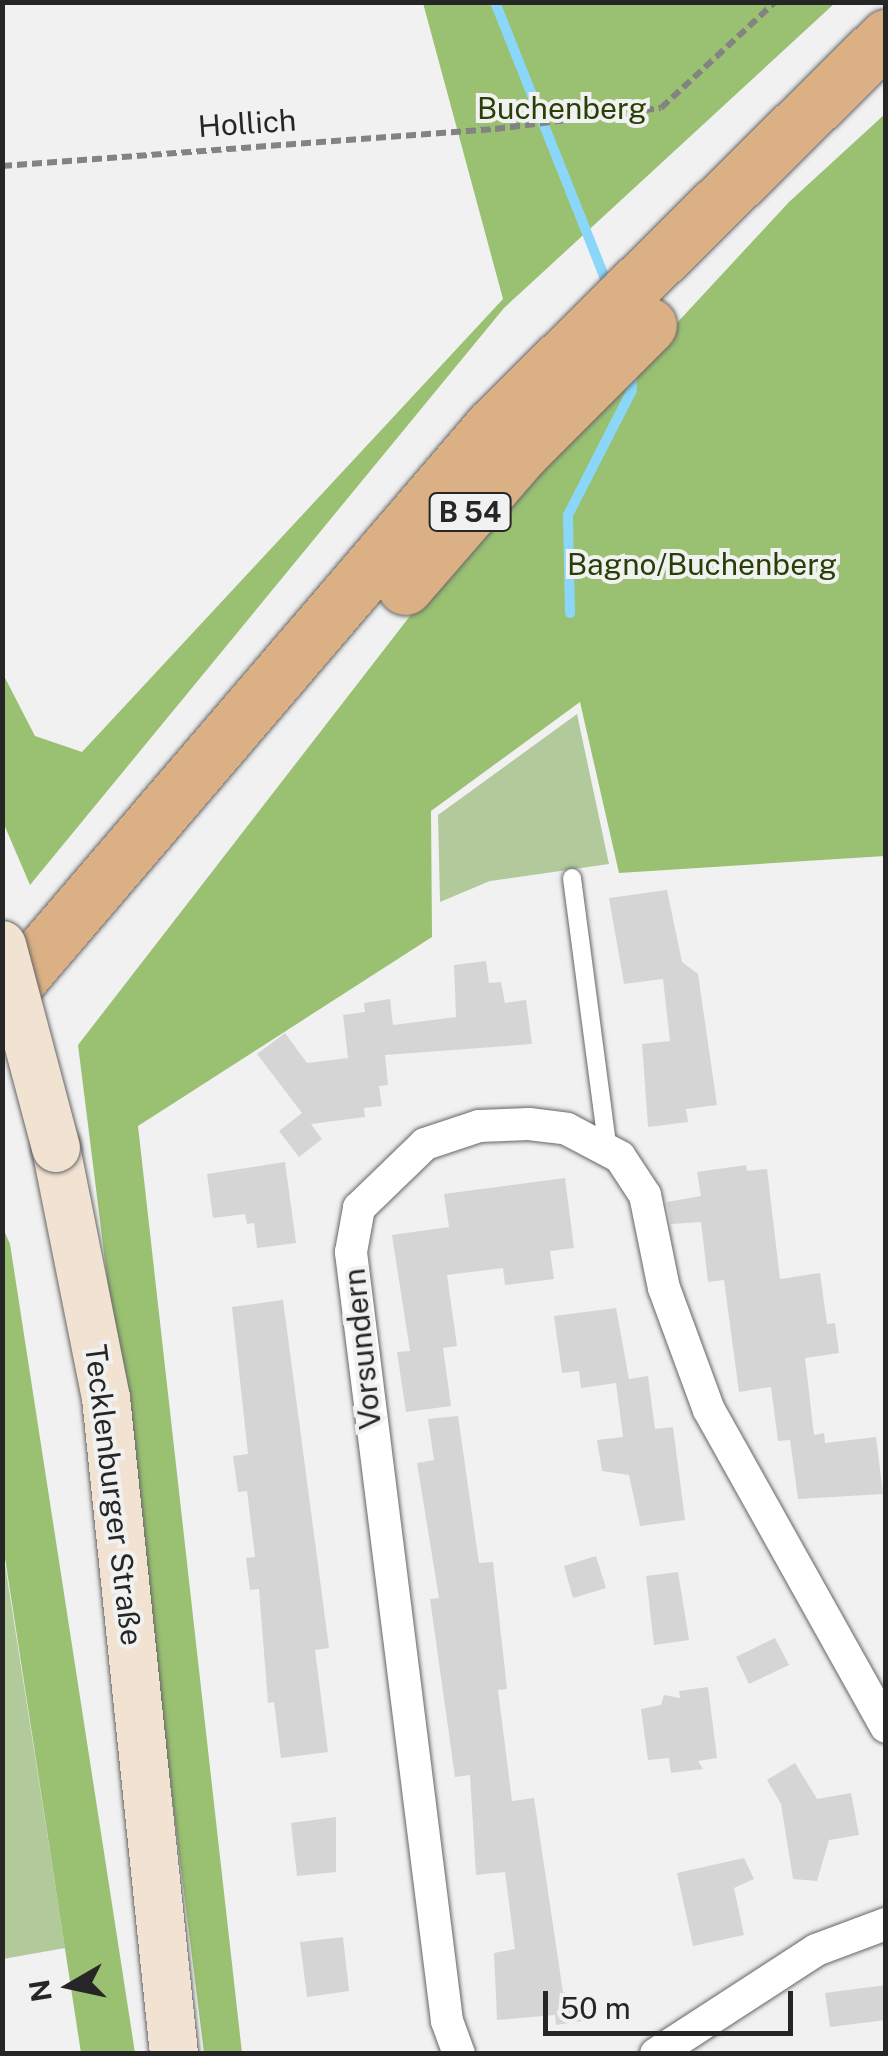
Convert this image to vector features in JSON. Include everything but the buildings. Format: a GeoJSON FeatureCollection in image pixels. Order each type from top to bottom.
{"type":"FeatureCollection","features":[{"type":"Feature","properties":{"kind":"highway","name":"B 54"},"geometry":{"type":"LineString","coordinates":[[2,998],[492,426],[886,37]]}},
{"type":"Feature","properties":{"kind":"highway","name":"B 54"},"geometry":{"type":"LineString","coordinates":[[2,1050],[523,451],[886,88]]}},
{"type":"Feature","properties":{"kind":"main road","name":"Tecklenburger Straße"},"geometry":{"type":"LineString","coordinates":[[2,945],[56,1148],[106,1398],[174,2054]]}},
{"type":"Feature","properties":{"kind":"street","name":"Vorsundern"},"geometry":{"type":"LineString","coordinates":[[459,2054],[447,2022],[351,1252],[359,1208],[426,1144],[479,1126],[528,1124],[567,1130],[620,1157],[645,1195],[664,1288],[709,1410],[886,1727]]}},
{"type":"Feature","properties":{"kind":"street"},"geometry":{"type":"LineString","coordinates":[[656,2054],[816,1950],[886,1924]]}},
{"type":"Feature","properties":{"kind":"lane"},"geometry":{"type":"LineString","coordinates":[[572,878],[608,1151]]}},
{"type":"Feature","properties":{"kind":"path","name":"Hollich"},"geometry":{"type":"LineString","coordinates":[[2,166],[494,129],[661,108],[775,2]]}},
{"type":"Feature","properties":{"kind":"green space","name":"Buchenberg"},"geometry":{"type":"Polygon","coordinates":[[[423,3],[835,3],[504,308],[30,885],[3,822],[3,674],[35,736],[82,752],[503,299],[423,3]]]}},
{"type":"Feature","properties":{"kind":"green space","name":"Bagno/Buchenberg"},"geometry":{"type":"Polygon","coordinates":[[[885,114],[885,856],[619,873],[580,702],[431,811],[432,937],[138,1126],[242,2053],[204,2053],[78,1045],[434,585],[789,202],[885,114]]]}},
{"type":"Feature","properties":{"kind":"green space"},"geometry":{"type":"Polygon","coordinates":[[[577,714],[609,864],[490,881],[440,902],[438,815],[577,714]]]}},
{"type":"Feature","properties":{"kind":"green space"},"geometry":{"type":"Polygon","coordinates":[[[2,1226],[10,1244],[135,2053],[81,2053],[3,1545],[2,1226]]]}},
{"type":"Feature","properties":{"kind":"green space"},"geometry":{"type":"Polygon","coordinates":[[[2,1545],[65,1948],[3,1959],[2,1959],[2,1545]]]}},
{"type":"Feature","properties":{"kind":"waterway"},"geometry":{"type":"LineString","coordinates":[[495,2],[607,284]]}},
{"type":"Feature","properties":{"kind":"waterway"},"geometry":{"type":"LineString","coordinates":[[570,613],[568,515],[632,390],[631,371]]}}]}
